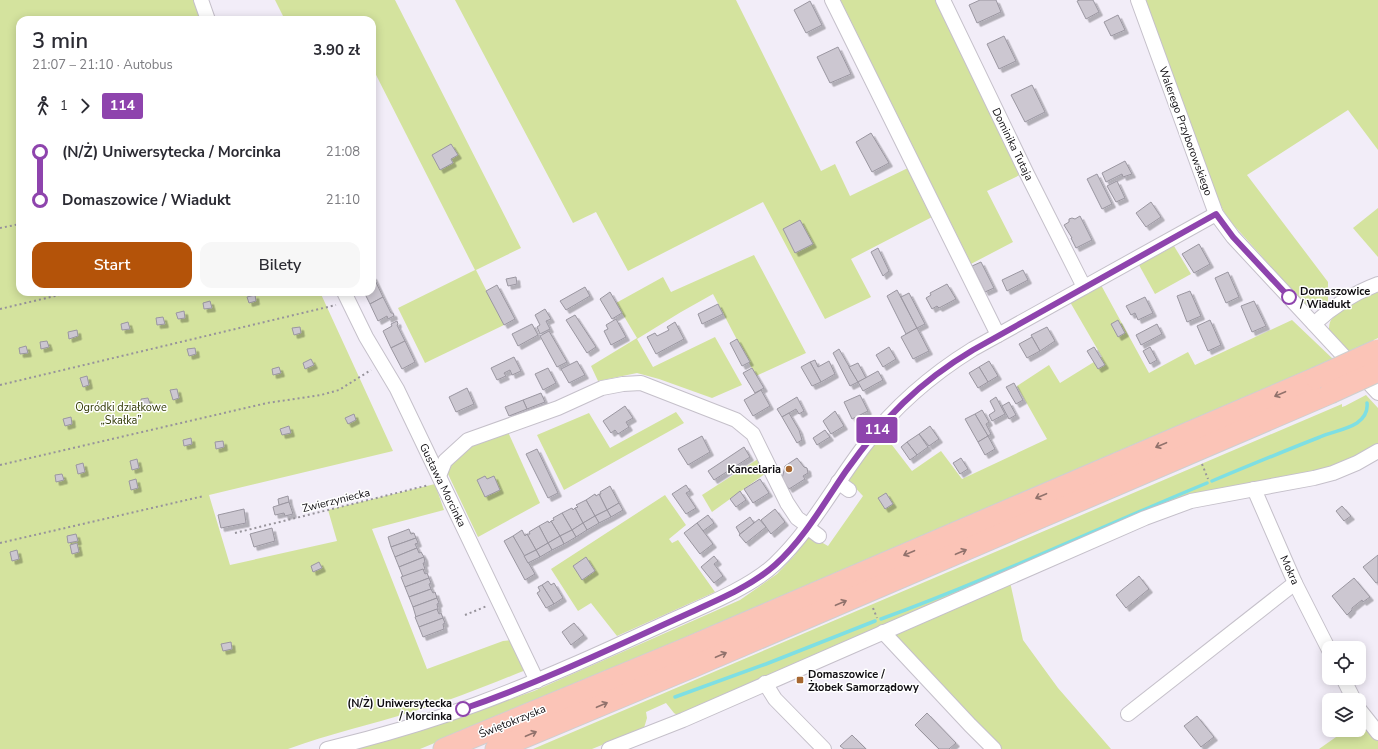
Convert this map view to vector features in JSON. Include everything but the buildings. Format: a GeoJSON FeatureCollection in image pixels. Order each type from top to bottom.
{"type":"FeatureCollection","features":[{"type":"Feature","properties":{"kind":"highway"},"geometry":{"type":"LineString","coordinates":[[562,711],[1378,350]]}},
{"type":"Feature","properties":{"kind":"highway"},"geometry":{"type":"LineString","coordinates":[[562,711],[692,667],[1378,371]]}},
{"type":"Feature","properties":{"kind":"highway","name":"Świętokrzyska"},"geometry":{"type":"LineString","coordinates":[[444,749],[562,711]]}},
{"type":"Feature","properties":{"kind":"highway","name":"Świętokrzyska"},"geometry":{"type":"LineString","coordinates":[[496,749],[562,711]]}},
{"type":"Feature","properties":{"kind":"street"},"geometry":{"type":"LineString","coordinates":[[201,0],[207,16]]}},
{"type":"Feature","properties":{"kind":"street"},"geometry":{"type":"LineString","coordinates":[[832,0],[998,335]]}},
{"type":"Feature","properties":{"kind":"street","name":"Dominika Tutaja"},"geometry":{"type":"LineString","coordinates":[[943,0],[1084,288]]}},
{"type":"Feature","properties":{"kind":"street","name":"Walerego Przyborowskiego"},"geometry":{"type":"LineString","coordinates":[[1138,0],[1216,214],[1233,237],[1378,393]]}},
{"type":"Feature","properties":{"kind":"street"},"geometry":{"type":"LineString","coordinates":[[327,749],[411,726],[476,704],[613,648],[743,586],[774,566],[787,552],[807,527],[844,486],[865,444],[903,402],[926,381],[948,365],[998,335],[1216,214]]}},
{"type":"Feature","properties":{"kind":"street"},"geometry":{"type":"LineString","coordinates":[[1314,324],[1326,313],[1352,296],[1378,284]]}},
{"type":"Feature","properties":{"kind":"street","name":"Gustawa Morcinka"},"geometry":{"type":"LineString","coordinates":[[346,297],[366,337],[397,389],[537,680]]}},
{"type":"Feature","properties":{"kind":"street"},"geometry":{"type":"LineString","coordinates":[[440,479],[445,460],[468,440],[558,408],[602,388],[641,383],[736,420],[753,434],[787,503],[797,518],[819,536]]}},
{"type":"Feature","properties":{"kind":"street"},"geometry":{"type":"LineString","coordinates":[[609,749],[676,723],[1151,516],[1191,501],[1314,478],[1333,473],[1357,463],[1378,451]]}},
{"type":"Feature","properties":{"kind":"street","name":"Mokra"},"geometry":{"type":"LineString","coordinates":[[1254,489],[1295,583],[1324,641]]}},
{"type":"Feature","properties":{"kind":"street"},"geometry":{"type":"LineString","coordinates":[[1128,714],[1295,583]]}},
{"type":"Feature","properties":{"kind":"street"},"geometry":{"type":"LineString","coordinates":[[883,632],[994,749]]}},
{"type":"Feature","properties":{"kind":"street"},"geometry":{"type":"LineString","coordinates":[[766,683],[775,700],[824,749]]}},
{"type":"Feature","properties":{"kind":"street"},"geometry":{"type":"LineString","coordinates":[[1366,718],[1378,733]]}},
{"type":"Feature","properties":{"kind":"path"},"geometry":{"type":"LineString","coordinates":[[0,228],[16,225]]}},
{"type":"Feature","properties":{"kind":"path"},"geometry":{"type":"LineString","coordinates":[[0,309],[55,296]]}},
{"type":"Feature","properties":{"kind":"path"},"geometry":{"type":"LineString","coordinates":[[0,385],[346,297]]}},
{"type":"Feature","properties":{"kind":"path"},"geometry":{"type":"LineString","coordinates":[[0,465],[267,403],[321,395],[339,390],[382,363]]}},
{"type":"Feature","properties":{"kind":"path"},"geometry":{"type":"LineString","coordinates":[[1202,463],[1208,479]]}},
{"type":"Feature","properties":{"kind":"path","name":"Zwierzyniecka"},"geometry":{"type":"LineString","coordinates":[[235,533],[440,479]]}},
{"type":"Feature","properties":{"kind":"path"},"geometry":{"type":"LineString","coordinates":[[0,543],[204,496]]}},
{"type":"Feature","properties":{"kind":"path"},"geometry":{"type":"LineString","coordinates":[[872,605],[877,618]]}},
{"type":"Feature","properties":{"kind":"path"},"geometry":{"type":"LineString","coordinates":[[465,615],[488,606]]}},
{"type":"Feature","properties":{"kind":"green space","name":"Ogródki działkowe „Skałka”"},"geometry":{"type":"Polygon","coordinates":[[[0,0],[195,0],[201,16],[16,16],[16,296],[322,296],[393,451],[209,495],[230,565],[337,541],[328,510],[435,484],[444,510],[372,529],[427,669],[503,641],[511,640],[526,670],[440,703],[288,749],[0,749],[0,0]]]}},
{"type":"Feature","properties":{"kind":"green space"},"geometry":{"type":"Polygon","coordinates":[[[275,0],[395,0],[521,248],[476,270],[504,325],[425,363],[398,308],[475,270],[376,75],[376,16],[283,16],[275,0]]]}},
{"type":"Feature","properties":{"kind":"green space"},"geometry":{"type":"Polygon","coordinates":[[[455,0],[736,0],[821,171],[835,164],[850,196],[910,167],[934,216],[851,259],[871,297],[825,319],[763,202],[628,271],[596,212],[573,223],[455,0]]]}},
{"type":"Feature","properties":{"kind":"green space"},"geometry":{"type":"Polygon","coordinates":[[[838,0],[943,0],[1026,172],[987,191],[1013,242],[969,265],[838,0]]]}},
{"type":"Feature","properties":{"kind":"green space"},"geometry":{"type":"Polygon","coordinates":[[[1144,0],[1378,0],[1378,150],[1348,110],[1247,175],[1328,282],[1328,304],[1321,308],[1311,308],[1302,301],[1230,221],[1224,212],[1216,195],[1144,0]]]}},
{"type":"Feature","properties":{"kind":"green space"},"geometry":{"type":"Polygon","coordinates":[[[1378,208],[1378,257],[1353,228],[1378,208]]]}},
{"type":"Feature","properties":{"kind":"green space"},"geometry":{"type":"Polygon","coordinates":[[[1174,246],[1191,274],[1155,294],[1139,265],[1174,246]]]}},
{"type":"Feature","properties":{"kind":"green space"},"geometry":{"type":"Polygon","coordinates":[[[754,255],[806,353],[756,376],[713,294],[637,339],[653,367],[715,337],[742,385],[712,398],[659,379],[637,373],[598,381],[591,366],[637,338],[616,303],[663,277],[671,292],[754,255]]]}},
{"type":"Feature","properties":{"kind":"green space"},"geometry":{"type":"Polygon","coordinates":[[[1101,285],[1149,373],[1188,352],[1195,365],[1292,320],[1333,359],[722,624],[420,749],[351,749],[421,730],[534,691],[740,600],[777,574],[794,556],[809,535],[828,546],[863,496],[847,479],[882,432],[912,471],[941,451],[962,479],[1047,439],[1017,386],[1049,365],[1060,383],[1102,357],[1070,302],[1101,285]]]}},
{"type":"Feature","properties":{"kind":"green space"},"geometry":{"type":"Polygon","coordinates":[[[1378,292],[1378,338],[1349,352],[1329,330],[1330,321],[1346,308],[1378,292]]]}},
{"type":"Feature","properties":{"kind":"green space"},"geometry":{"type":"Polygon","coordinates":[[[1366,395],[1378,408],[1378,444],[1369,450],[1326,470],[1200,495],[679,716],[674,713],[666,703],[646,712],[647,718],[644,728],[592,749],[533,749],[1342,404],[1342,407],[1345,406],[1366,395]]]}},
{"type":"Feature","properties":{"kind":"green space"},"geometry":{"type":"Polygon","coordinates":[[[676,412],[684,423],[564,490],[537,435],[589,413],[610,448],[676,412]]]}},
{"type":"Feature","properties":{"kind":"green space"},"geometry":{"type":"Polygon","coordinates":[[[508,432],[540,503],[478,537],[447,472],[453,462],[470,447],[508,432]]]}},
{"type":"Feature","properties":{"kind":"green space"},"geometry":{"type":"Polygon","coordinates":[[[758,459],[766,473],[712,512],[702,495],[758,459]]]}},
{"type":"Feature","properties":{"kind":"green space"},"geometry":{"type":"Polygon","coordinates":[[[665,495],[686,525],[669,539],[672,543],[678,540],[715,592],[617,636],[591,603],[578,611],[551,569],[665,495]]]}},
{"type":"Feature","properties":{"kind":"green space"},"geometry":{"type":"Polygon","coordinates":[[[1010,582],[1023,640],[1058,688],[1111,749],[994,749],[889,637],[1010,582]]]}},
{"type":"Feature","properties":{"kind":"green space"},"geometry":{"type":"Polygon","coordinates":[[[1366,721],[1378,733],[1378,749],[1319,749],[1336,737],[1366,737],[1366,721]]]}},
{"type":"Feature","properties":{"kind":"waterway"},"geometry":{"type":"LineString","coordinates":[[1212,481],[1357,423],[1364,417],[1367,409],[1367,403]]}},
{"type":"Feature","properties":{"kind":"waterway"},"geometry":{"type":"LineString","coordinates":[[881,619],[922,604],[1004,570],[1207,483]]}},
{"type":"Feature","properties":{"kind":"waterway"},"geometry":{"type":"LineString","coordinates":[[675,697],[766,664],[875,621]]}},
{"type":"Feature","properties":{"kind":"bus line","name":"114"},"geometry":{"type":"LineString","coordinates":[[463,709],[613,648],[720,598],[761,575],[774,566],[808,526],[865,444],[891,414],[926,381],[948,365],[973,350],[1216,214],[1233,237],[1289,297]]}},
{"type":"Feature","properties":{"kind":"place","name":"Domaszowice / Wiadukt"},"geometry":{"type":"Point","coordinates":[1289,297]}},
{"type":"Feature","properties":{"kind":"place","name":"Kancelaria"},"geometry":{"type":"Point","coordinates":[789,469]}},
{"type":"Feature","properties":{"kind":"place","name":"Domaszowice / Żłobek Samorządowy"},"geometry":{"type":"Point","coordinates":[800,680]}},
{"type":"Feature","properties":{"kind":"place","name":"(N/Ż) Uniwersytecka / Morcinka"},"geometry":{"type":"Point","coordinates":[463,709]}}]}
